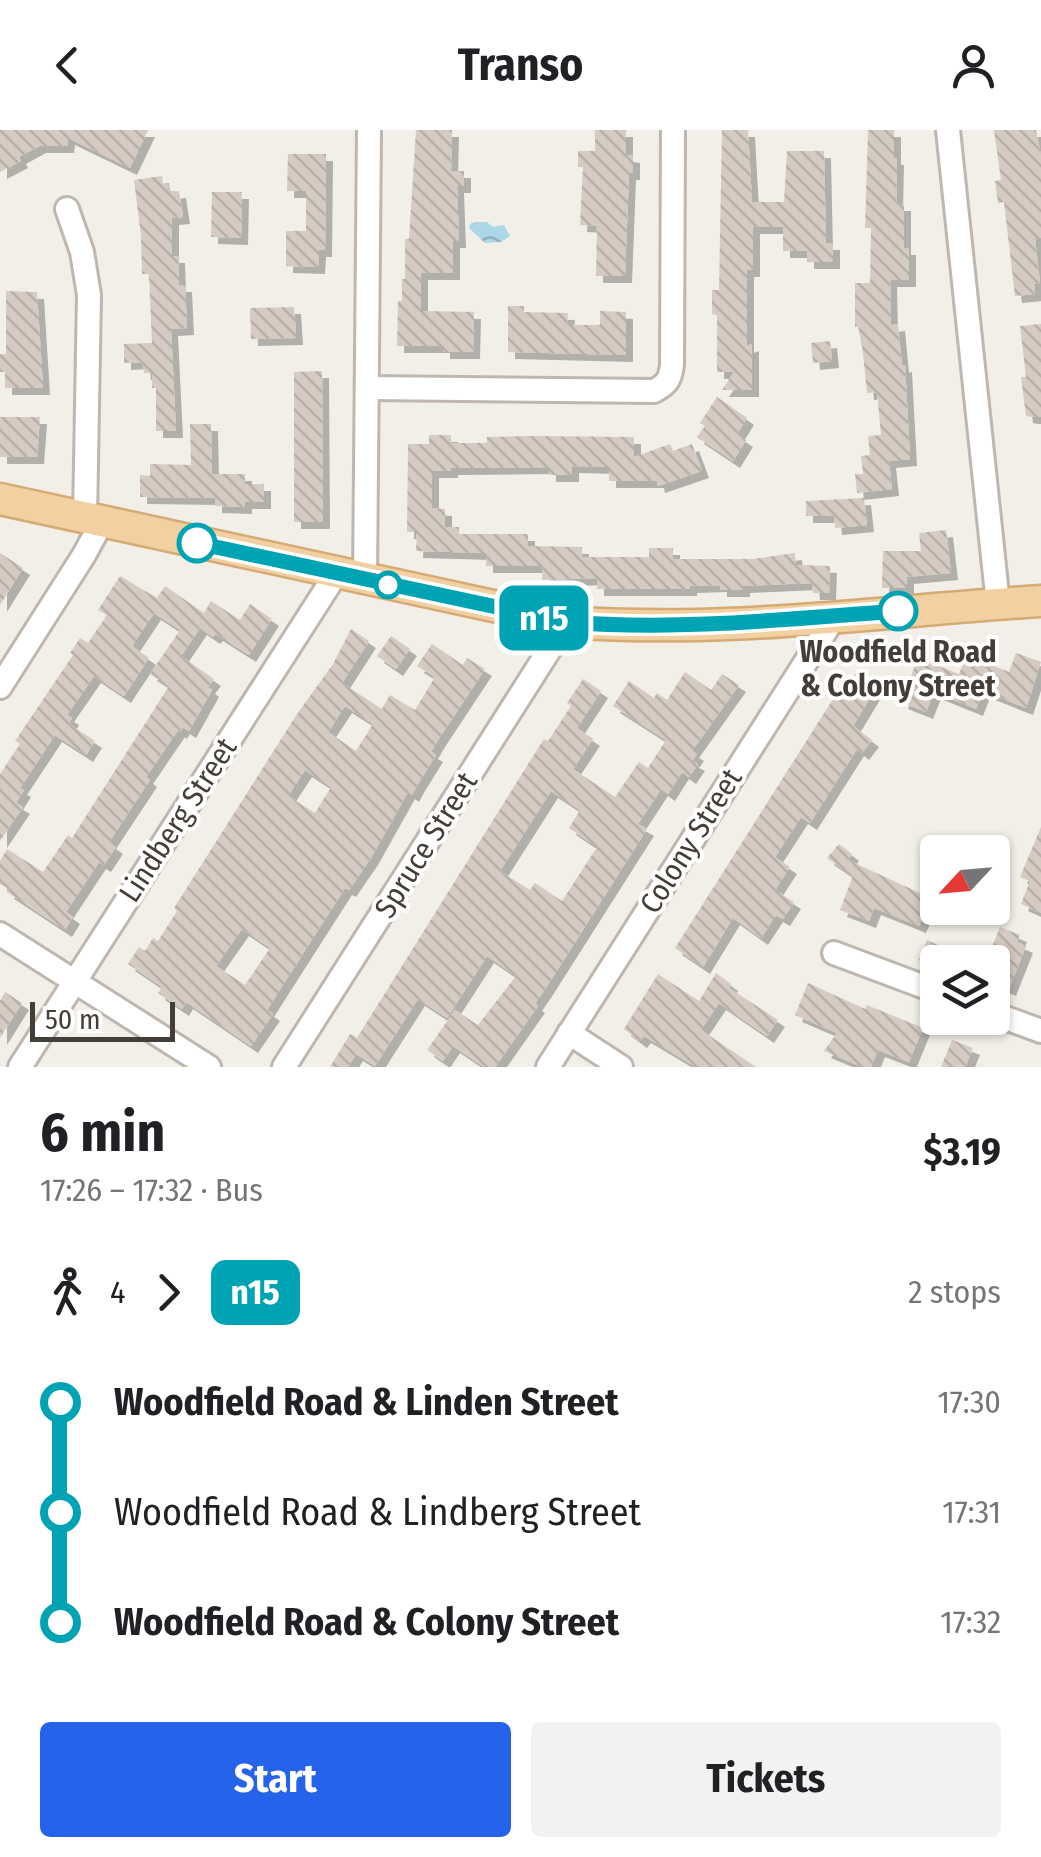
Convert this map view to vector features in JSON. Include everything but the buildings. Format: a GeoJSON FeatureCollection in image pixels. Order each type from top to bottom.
{"type":"FeatureCollection","features":[{"type":"Feature","properties":{"kind":"main road"},"geometry":{"type":"LineString","coordinates":[[0,499],[567,622],[693,626],[1041,601]]}},
{"type":"Feature","properties":{"kind":"street"},"geometry":{"type":"LineString","coordinates":[[350,577],[367,388],[370,130]]}},
{"type":"Feature","properties":{"kind":"street"},"geometry":{"type":"LineString","coordinates":[[367,388],[654,391],[670,380],[673,130]]}},
{"type":"Feature","properties":{"kind":"street"},"geometry":{"type":"LineString","coordinates":[[948,130],[998,604]]}},
{"type":"Feature","properties":{"kind":"street"},"geometry":{"type":"LineString","coordinates":[[0,686],[84,555],[94,520],[90,296],[82,252],[66,209]]}},
{"type":"Feature","properties":{"kind":"street","name":"Lindberg Street"},"geometry":{"type":"LineString","coordinates":[[20,1067],[350,577]]}},
{"type":"Feature","properties":{"kind":"street","name":"Colony Street"},"geometry":{"type":"LineString","coordinates":[[548,1067],[835,616]]}},
{"type":"Feature","properties":{"kind":"street","name":"Spruce Street"},"geometry":{"type":"LineString","coordinates":[[284,1067],[567,622]]}},
{"type":"Feature","properties":{"kind":"street"},"geometry":{"type":"LineString","coordinates":[[0,934],[210,1067]]}},
{"type":"Feature","properties":{"kind":"street"},"geometry":{"type":"LineString","coordinates":[[834,953],[920,985]]}},
{"type":"Feature","properties":{"kind":"street"},"geometry":{"type":"LineString","coordinates":[[1010,1019],[1041,1031]]}},
{"type":"Feature","properties":{"kind":"street"},"geometry":{"type":"LineString","coordinates":[[569,1034],[621,1067]]}},
{"type":"Feature","properties":{"kind":"water"},"geometry":{"type":"Polygon","coordinates":[[[476,222],[487,222],[493,227],[504,225],[510,236],[501,242],[485,243],[469,228],[476,222]]]}},
{"type":"Feature","properties":{"kind":"bus line","name":"n15"},"geometry":{"type":"LineString","coordinates":[[197,543],[567,622],[693,626],[898,611]]}},
{"type":"Feature","properties":{"kind":"place","name":"Woodfield Road & Colony Street"},"geometry":{"type":"Point","coordinates":[898,611]}}]}
